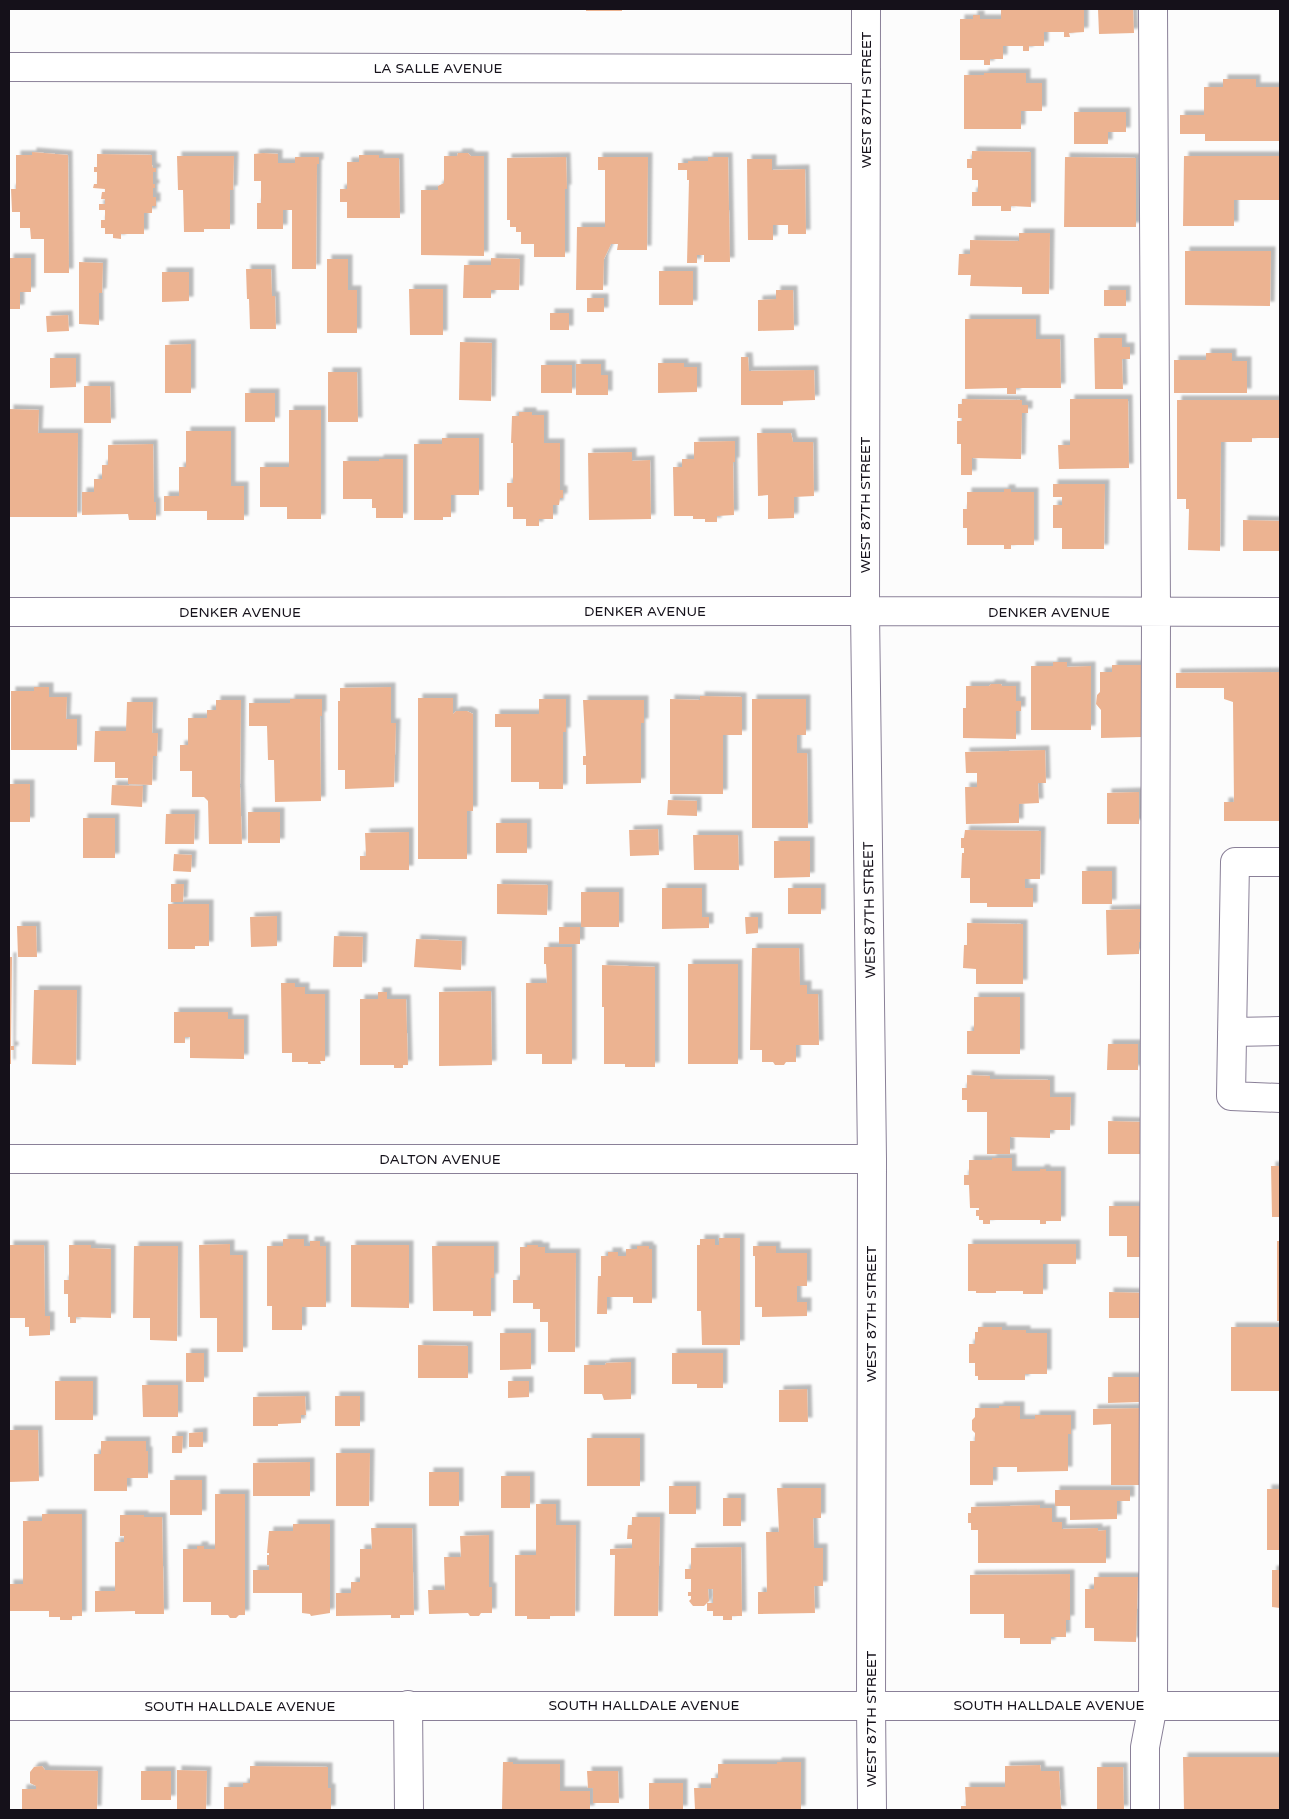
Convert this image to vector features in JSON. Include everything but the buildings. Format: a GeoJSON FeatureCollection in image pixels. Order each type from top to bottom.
{"type":"FeatureCollection","features":[{"type":"Feature","properties":{"kind":"street","name":"WEST 87TH STREET"},"geometry":{"type":"LineString","coordinates":[[866,9],[865,611],[872,1159],[872,1810]]}},
{"type":"Feature","properties":{"kind":"street"},"geometry":{"type":"LineString","coordinates":[[1145,1810],[1145,1747],[1153,1705],[1156,612],[1153,9]]}},
{"type":"Feature","properties":{"kind":"street","name":"LA SALLE AVENUE"},"geometry":{"type":"LineString","coordinates":[[9,67],[866,69]]}},
{"type":"Feature","properties":{"kind":"street","name":"DENKER AVENUE"},"geometry":{"type":"LineString","coordinates":[[9,612],[1280,612]]}},
{"type":"Feature","properties":{"kind":"street"},"geometry":{"type":"LineString","coordinates":[[1280,862],[1235,862],[1231,1096],[1280,1098]]}},
{"type":"Feature","properties":{"kind":"street"},"geometry":{"type":"LineString","coordinates":[[1232,1032],[1280,1031]]}},
{"type":"Feature","properties":{"kind":"street","name":"DALTON AVENUE"},"geometry":{"type":"LineString","coordinates":[[9,1159],[872,1159]]}},
{"type":"Feature","properties":{"kind":"street"},"geometry":{"type":"LineString","coordinates":[[408,1705],[409,1810]]}},
{"type":"Feature","properties":{"kind":"street","name":"SOUTH HALLDALE AVENUE"},"geometry":{"type":"LineString","coordinates":[[9,1706],[1280,1706]]}}]}
